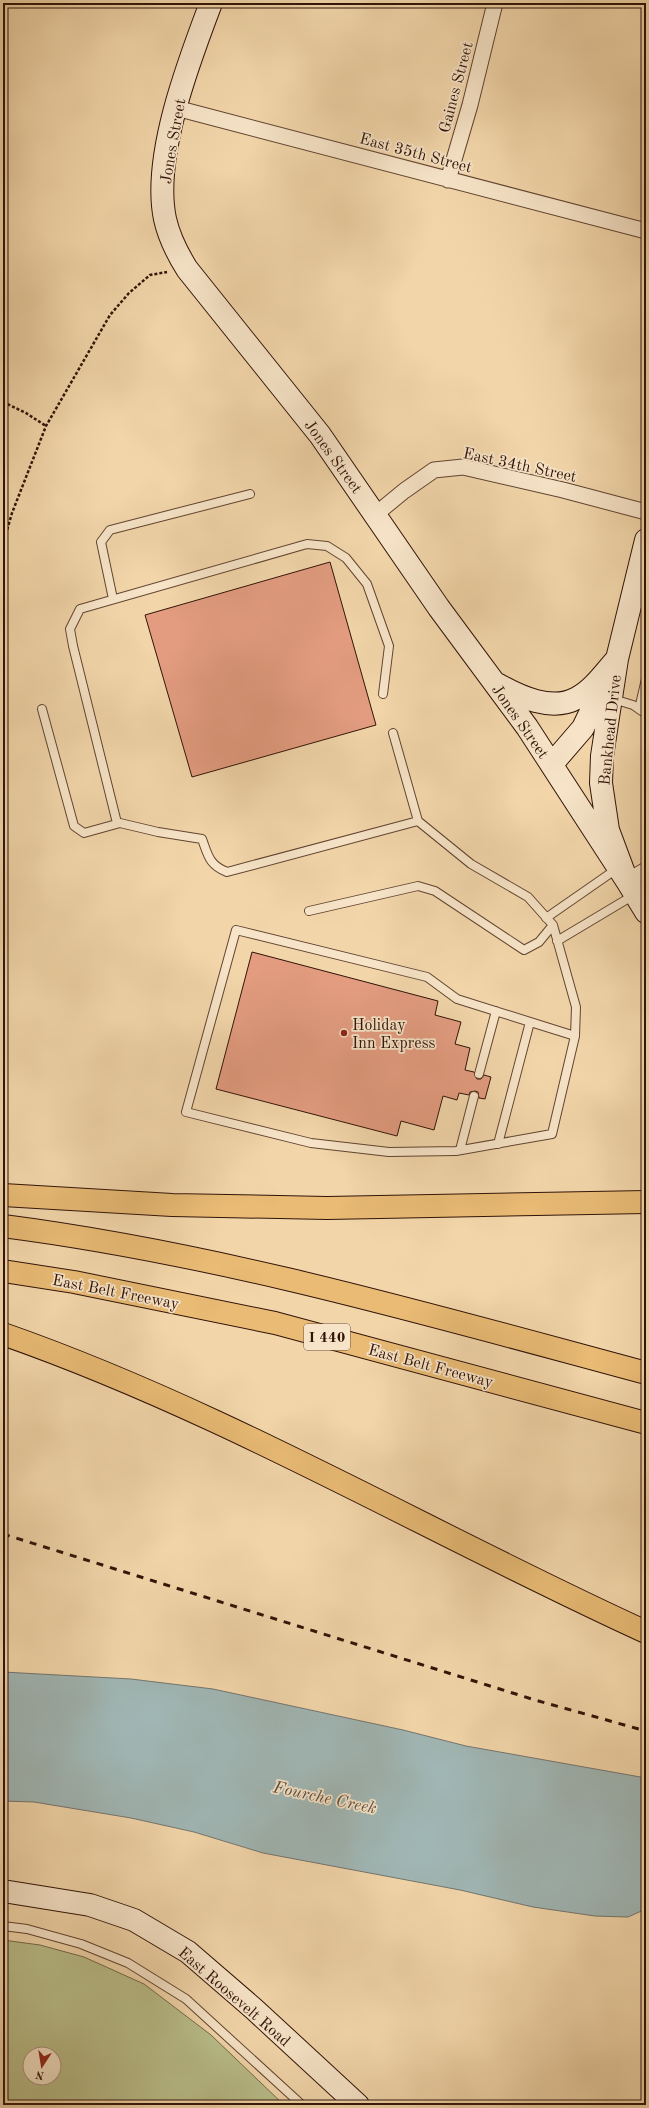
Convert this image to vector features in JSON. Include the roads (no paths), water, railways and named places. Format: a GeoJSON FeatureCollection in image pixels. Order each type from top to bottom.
{"type":"FeatureCollection","features":[{"type":"Feature","properties":{"kind":"highway"},"geometry":{"type":"LineString","coordinates":[[3,1195],[172,1205],[327,1208],[646,1202]]}},
{"type":"Feature","properties":{"kind":"highway"},"geometry":{"type":"LineString","coordinates":[[3,1226],[177,1255],[391,1304],[646,1373]]}},
{"type":"Feature","properties":{"kind":"highway","name":"East Belt Freeway"},"geometry":{"type":"LineString","coordinates":[[3,1270],[74,1282],[275,1323],[646,1423]]}},
{"type":"Feature","properties":{"kind":"highway"},"geometry":{"type":"LineString","coordinates":[[3,1334],[114,1376],[192,1411],[643,1632]]}},
{"type":"Feature","properties":{"kind":"street","name":"Jones Street"},"geometry":{"type":"LineString","coordinates":[[211,3],[189,63],[176,108],[164,172],[163,196],[165,218],[171,239],[187,269],[320,435],[376,514],[439,608],[552,764],[632,889]]}},
{"type":"Feature","properties":{"kind":"street","name":"Gaines Street"},"geometry":{"type":"LineString","coordinates":[[448,180],[470,105],[495,3]]}},
{"type":"Feature","properties":{"kind":"street","name":"East 35th Street"},"geometry":{"type":"LineString","coordinates":[[176,108],[646,231]]}},
{"type":"Feature","properties":{"kind":"street","name":"East 34th Street"},"geometry":{"type":"LineString","coordinates":[[376,514],[404,491],[434,470],[463,468],[563,490],[646,512]]}},
{"type":"Feature","properties":{"kind":"street","name":"Bankhead Drive"},"geometry":{"type":"LineString","coordinates":[[552,764],[583,728],[617,659],[639,603],[646,540]]}},
{"type":"Feature","properties":{"kind":"street"},"geometry":{"type":"LineString","coordinates":[[494,682],[528,698],[554,704],[565,703],[577,699],[587,691],[617,659]]}},
{"type":"Feature","properties":{"kind":"street","name":"Bankhead Drive"},"geometry":{"type":"LineString","coordinates":[[617,659],[602,756],[602,799],[608,830],[632,889]]}},
{"type":"Feature","properties":{"kind":"street"},"geometry":{"type":"LineString","coordinates":[[552,764],[579,752],[590,744],[606,726]]}},
{"type":"Feature","properties":{"kind":"street"},"geometry":{"type":"LineString","coordinates":[[632,889],[646,870]]}},
{"type":"Feature","properties":{"kind":"street","name":"East Roosevelt Road"},"geometry":{"type":"LineString","coordinates":[[3,1891],[90,1905],[134,1920],[188,1952],[254,2009],[358,2105]]}},
{"type":"Feature","properties":{"kind":"lane"},"geometry":{"type":"LineString","coordinates":[[113,599],[101,542],[110,530],[250,494]]}},
{"type":"Feature","properties":{"kind":"lane"},"geometry":{"type":"LineString","coordinates":[[117,823],[70,628],[80,610],[113,599],[307,544],[327,546],[346,558],[368,584],[389,646],[383,694]]}},
{"type":"Feature","properties":{"kind":"lane"},"geometry":{"type":"LineString","coordinates":[[639,709],[646,679]]}},
{"type":"Feature","properties":{"kind":"lane"},"geometry":{"type":"LineString","coordinates":[[611,699],[633,705],[646,714]]}},
{"type":"Feature","properties":{"kind":"lane"},"geometry":{"type":"LineString","coordinates":[[42,709],[74,826],[84,833],[117,823],[202,839],[211,862],[216,868],[227,872],[418,821]]}},
{"type":"Feature","properties":{"kind":"lane"},"geometry":{"type":"LineString","coordinates":[[393,733],[418,821],[471,864],[528,897],[553,925],[576,1007],[575,1036],[552,1134],[460,1150],[389,1152],[311,1143],[186,1112],[236,930],[427,977],[457,999],[575,1036]]}},
{"type":"Feature","properties":{"kind":"lane"},"geometry":{"type":"LineString","coordinates":[[309,911],[418,886],[435,891],[524,950],[539,942],[553,925]]}},
{"type":"Feature","properties":{"kind":"lane"},"geometry":{"type":"LineString","coordinates":[[546,918],[632,889]]}},
{"type":"Feature","properties":{"kind":"lane"},"geometry":{"type":"LineString","coordinates":[[557,941],[632,889]]}},
{"type":"Feature","properties":{"kind":"lane"},"geometry":{"type":"LineString","coordinates":[[479,1074],[496,1011]]}},
{"type":"Feature","properties":{"kind":"lane"},"geometry":{"type":"LineString","coordinates":[[498,1144],[530,1022]]}},
{"type":"Feature","properties":{"kind":"lane"},"geometry":{"type":"LineString","coordinates":[[460,1150],[474,1096]]}},
{"type":"Feature","properties":{"kind":"lane"},"geometry":{"type":"LineString","coordinates":[[3,1926],[28,1929],[81,1944],[128,1963],[186,1999],[302,2105]]}},
{"type":"Feature","properties":{"kind":"water","name":"Fourche Creek"},"geometry":{"type":"Polygon","coordinates":[[[3,1672],[131,1679],[213,1689],[403,1730],[466,1746],[646,1778],[646,1909],[628,1917],[595,1916],[533,1907],[460,1890],[263,1853],[194,1832],[131,1818],[34,1802],[3,1801],[3,1672]]]}},
{"type":"Feature","properties":{"kind":"railway"},"geometry":{"type":"LineString","coordinates":[[3,1534],[535,1700],[646,1731]]}},
{"type":"Feature","properties":{"kind":"place","name":"Holiday Inn Express"},"geometry":{"type":"Point","coordinates":[344,1033]}}]}
